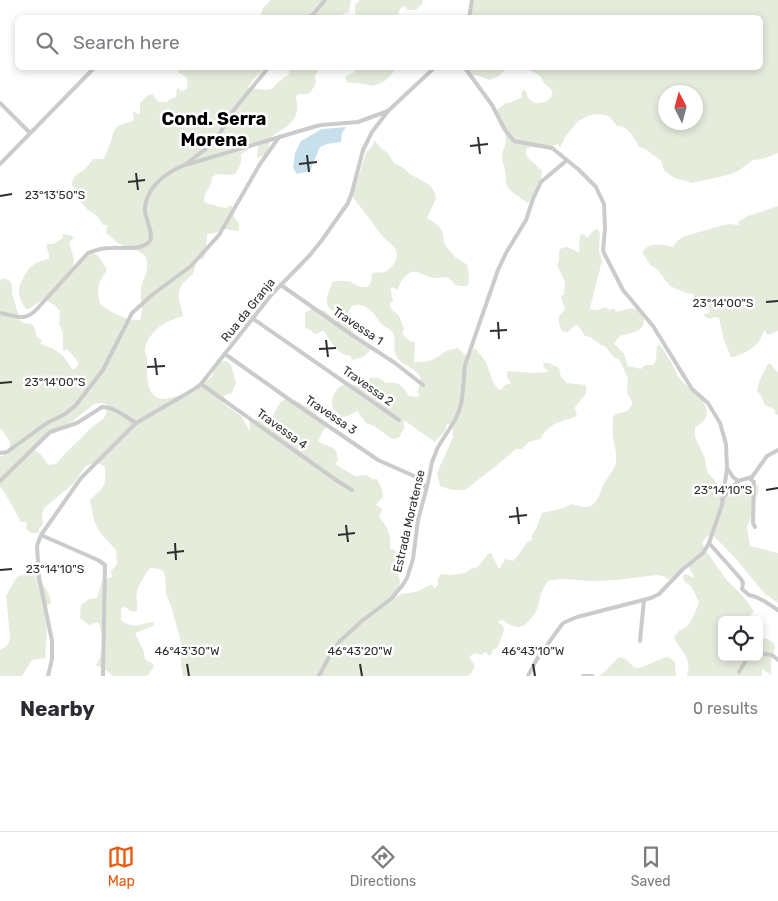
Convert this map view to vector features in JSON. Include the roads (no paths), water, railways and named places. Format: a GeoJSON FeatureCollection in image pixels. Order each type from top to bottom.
{"type":"FeatureCollection","features":[{"type":"Feature","properties":{"kind":"street"},"geometry":{"type":"LineString","coordinates":[[312,15],[325,0]]}},
{"type":"Feature","properties":{"kind":"street"},"geometry":{"type":"LineString","coordinates":[[470,15],[472,0]]}},
{"type":"Feature","properties":{"kind":"street"},"geometry":{"type":"LineString","coordinates":[[0,164],[92,70]]}},
{"type":"Feature","properties":{"kind":"street"},"geometry":{"type":"LineString","coordinates":[[0,313],[24,318],[29,317],[88,253],[110,248],[139,247],[149,242],[151,234],[145,212],[147,199],[155,185],[166,174],[182,166],[207,148],[217,138],[233,111],[266,70]]}},
{"type":"Feature","properties":{"kind":"street","name":"Rua da Granja"},"geometry":{"type":"LineString","coordinates":[[41,535],[81,478],[136,423],[184,396],[201,384],[252,318],[310,255],[348,203],[366,141],[388,111],[432,70]]}},
{"type":"Feature","properties":{"kind":"street"},"geometry":{"type":"LineString","coordinates":[[466,70],[514,141],[552,148],[578,169],[596,187],[604,204],[605,228],[603,251],[623,290],[654,326],[692,389],[708,403],[720,423],[726,444],[727,468],[722,505],[709,544],[703,554],[684,569],[659,594],[644,600],[577,617],[563,623],[537,658],[528,676]]}},
{"type":"Feature","properties":{"kind":"street"},"geometry":{"type":"LineString","coordinates":[[0,103],[30,133]]}},
{"type":"Feature","properties":{"kind":"street"},"geometry":{"type":"LineString","coordinates":[[182,166],[321,125],[358,122],[388,111]]}},
{"type":"Feature","properties":{"kind":"street"},"geometry":{"type":"LineString","coordinates":[[0,453],[7,452],[76,405],[103,370],[132,312],[191,266],[219,235],[260,164],[279,137]]}},
{"type":"Feature","properties":{"kind":"street","name":"Estrada Moratense"},"geometry":{"type":"LineString","coordinates":[[319,676],[340,641],[363,620],[391,599],[402,586],[410,570],[418,520],[434,454],[459,411],[462,400],[465,365],[498,270],[526,220],[533,199],[542,182],[567,160]]}},
{"type":"Feature","properties":{"kind":"street","name":"Travessa 1"},"geometry":{"type":"LineString","coordinates":[[281,285],[395,363],[422,385]]}},
{"type":"Feature","properties":{"kind":"street","name":"Travessa 2"},"geometry":{"type":"LineString","coordinates":[[252,318],[399,420]]}},
{"type":"Feature","properties":{"kind":"street","name":"Travessa 3"},"geometry":{"type":"LineString","coordinates":[[226,354],[378,460],[414,476],[426,488]]}},
{"type":"Feature","properties":{"kind":"street","name":"Travessa 4"},"geometry":{"type":"LineString","coordinates":[[201,384],[352,490]]}},
{"type":"Feature","properties":{"kind":"street"},"geometry":{"type":"LineString","coordinates":[[0,481],[50,432],[77,423],[102,408],[106,407],[115,410],[136,423]]}},
{"type":"Feature","properties":{"kind":"street"},"geometry":{"type":"LineString","coordinates":[[722,499],[738,481],[752,477],[767,456],[778,450]]}},
{"type":"Feature","properties":{"kind":"street"},"geometry":{"type":"LineString","coordinates":[[727,468],[738,481]]}},
{"type":"Feature","properties":{"kind":"street"},"geometry":{"type":"LineString","coordinates":[[749,478],[754,482],[753,523],[755,527]]}},
{"type":"Feature","properties":{"kind":"street"},"geometry":{"type":"LineString","coordinates":[[48,676],[52,659],[52,641],[39,576],[37,546],[41,535],[98,560],[105,565],[103,676]]}},
{"type":"Feature","properties":{"kind":"street"},"geometry":{"type":"LineString","coordinates":[[709,544],[741,579],[744,583],[742,589],[749,596],[764,600],[778,610]]}},
{"type":"Feature","properties":{"kind":"street"},"geometry":{"type":"LineString","coordinates":[[640,641],[644,600]]}},
{"type":"Feature","properties":{"kind":"street"},"geometry":{"type":"LineString","coordinates":[[763,654],[772,655],[778,660]]}},
{"type":"Feature","properties":{"kind":"street"},"geometry":{"type":"LineString","coordinates":[[739,672],[746,661]]}},
{"type":"Feature","properties":{"kind":"street"},"geometry":{"type":"LineString","coordinates":[[583,676],[592,676]]}},
{"type":"Feature","properties":{"kind":"water"},"geometry":{"type":"Polygon","coordinates":[[[346,127],[342,133],[341,142],[320,147],[310,171],[297,174],[293,168],[295,153],[301,141],[322,129],[346,127]]]}},
{"type":"Feature","properties":{"kind":"district","name":"Cond. Serra Morena"},"geometry":{"type":"Point","coordinates":[214,129]}}]}
